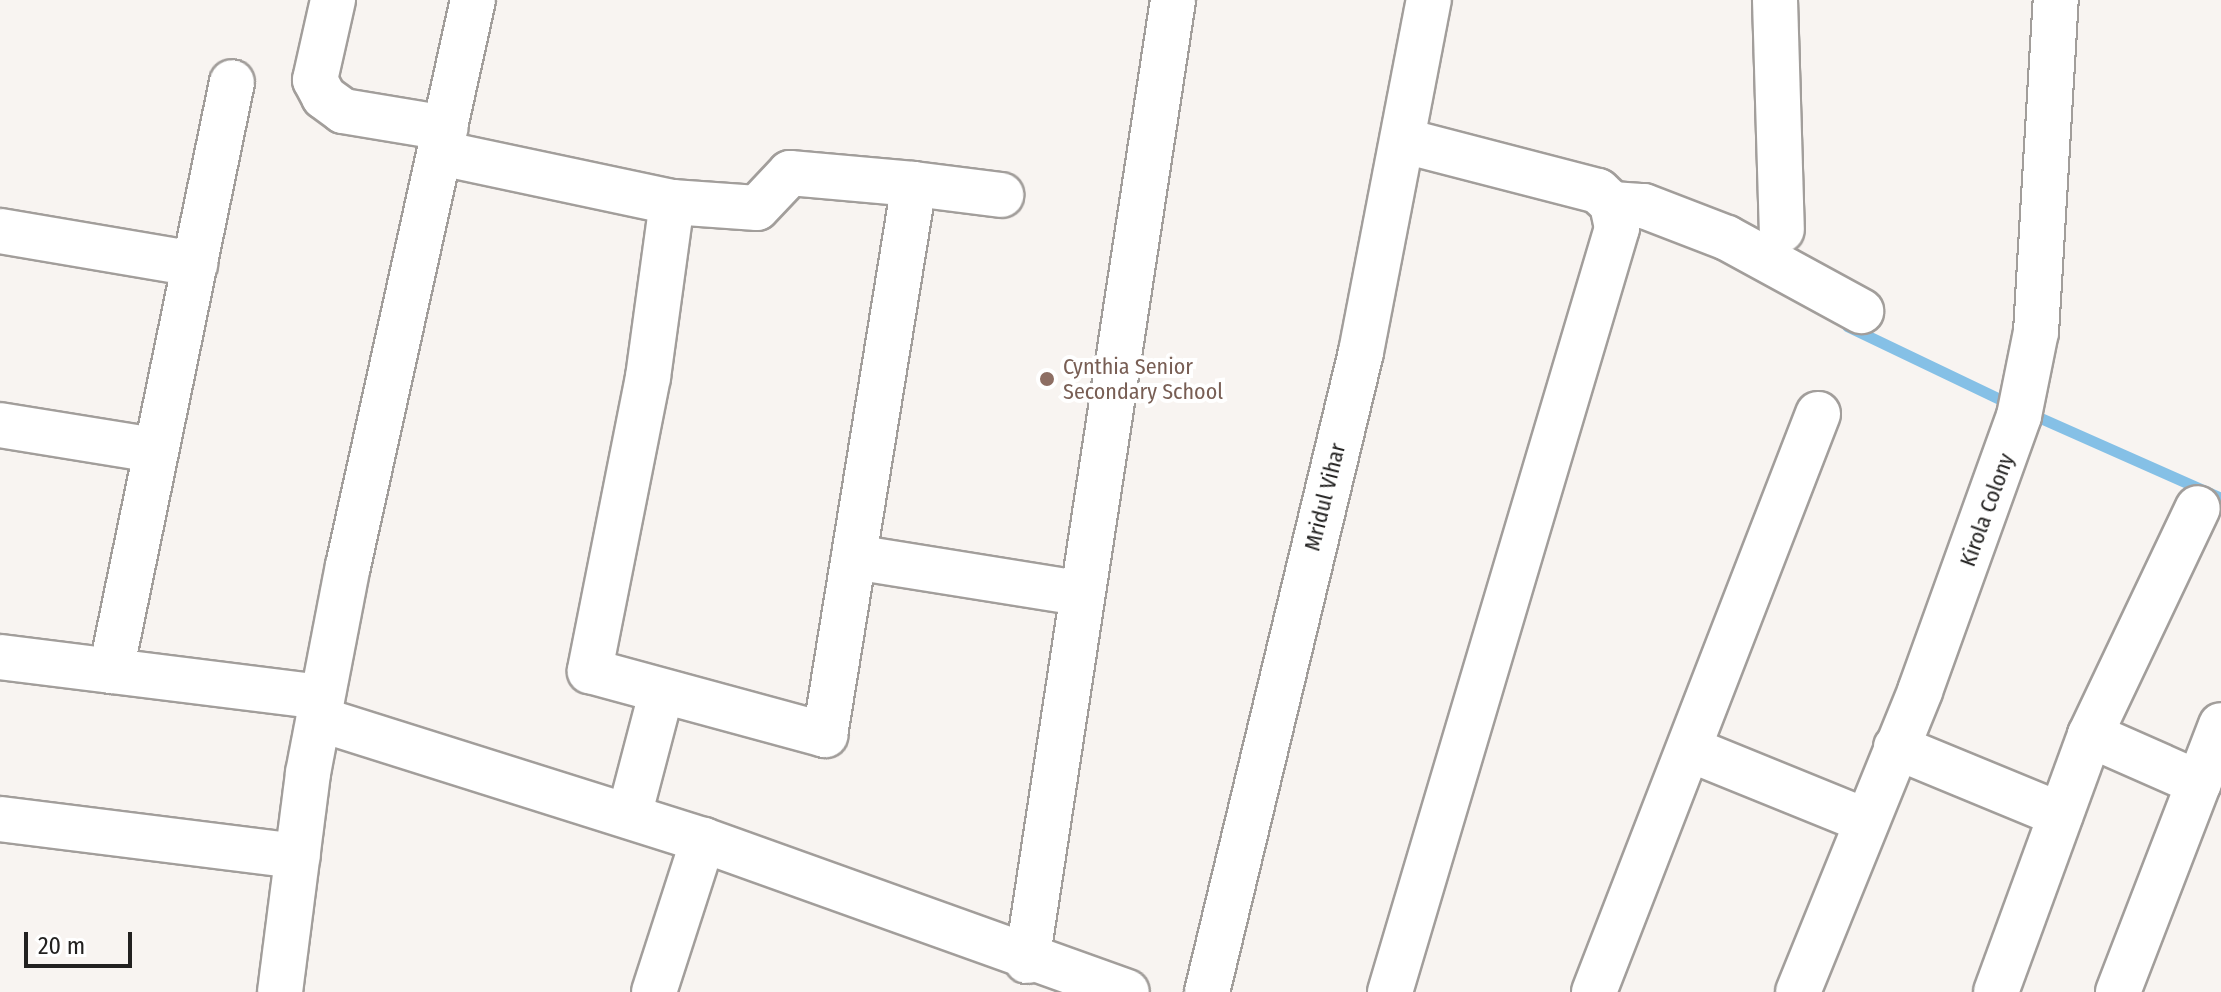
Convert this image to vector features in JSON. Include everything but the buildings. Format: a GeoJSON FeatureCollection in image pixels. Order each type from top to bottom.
{"type":"FeatureCollection","features":[{"type":"Feature","properties":{"kind":"street"},"geometry":{"type":"LineString","coordinates":[[333,0],[315,80],[324,97],[343,111],[443,141],[672,202],[757,208],[790,173],[1001,195]]}},
{"type":"Feature","properties":{"kind":"street"},"geometry":{"type":"LineString","coordinates":[[280,992],[320,708],[473,0]]}},
{"type":"Feature","properties":{"kind":"street"},"geometry":{"type":"LineString","coordinates":[[1027,961],[1078,593],[1173,0]]}},
{"type":"Feature","properties":{"kind":"street","name":"Mridul Vihar"},"geometry":{"type":"LineString","coordinates":[[1207,992],[1404,141],[1429,0]]}},
{"type":"Feature","properties":{"kind":"street"},"geometry":{"type":"LineString","coordinates":[[1775,0],[1782,230]]}},
{"type":"Feature","properties":{"kind":"street","name":"Kirola Colony"},"geometry":{"type":"LineString","coordinates":[[1798,992],[1864,820],[1896,747],[2021,409],[2036,332],[2056,0]]}},
{"type":"Feature","properties":{"kind":"street"},"geometry":{"type":"LineString","coordinates":[[111,671],[232,82]]}},
{"type":"Feature","properties":{"kind":"street"},"geometry":{"type":"LineString","coordinates":[[1404,141],[1598,191],[1612,204],[1644,206],[1727,238],[1861,311]]}},
{"type":"Feature","properties":{"kind":"street"},"geometry":{"type":"LineString","coordinates":[[672,202],[648,377],[587,654],[590,671],[601,679],[825,735],[914,184]]}},
{"type":"Feature","properties":{"kind":"street"},"geometry":{"type":"LineString","coordinates":[[1390,992],[1496,618],[1614,253],[1612,204]]}},
{"type":"Feature","properties":{"kind":"street"},"geometry":{"type":"LineString","coordinates":[[0,231],[195,264]]}},
{"type":"Feature","properties":{"kind":"street"},"geometry":{"type":"LineString","coordinates":[[1594,992],[1818,414]]}},
{"type":"Feature","properties":{"kind":"street"},"geometry":{"type":"LineString","coordinates":[[0,425],[154,450]]}},
{"type":"Feature","properties":{"kind":"street"},"geometry":{"type":"LineString","coordinates":[[1996,992],[2090,735],[2198,508]]}},
{"type":"Feature","properties":{"kind":"street"},"geometry":{"type":"LineString","coordinates":[[854,557],[1078,593]]}},
{"type":"Feature","properties":{"kind":"street"},"geometry":{"type":"LineString","coordinates":[[0,657],[111,671],[320,708],[703,840],[1027,961],[1127,992]]}},
{"type":"Feature","properties":{"kind":"street"},"geometry":{"type":"LineString","coordinates":[[629,816],[661,694]]}},
{"type":"Feature","properties":{"kind":"street"},"geometry":{"type":"LineString","coordinates":[[2118,992],[2221,725]]}},
{"type":"Feature","properties":{"kind":"street"},"geometry":{"type":"LineString","coordinates":[[2090,735],[2199,783]]}},
{"type":"Feature","properties":{"kind":"street"},"geometry":{"type":"LineString","coordinates":[[1896,747],[2061,815]]}},
{"type":"Feature","properties":{"kind":"street"},"geometry":{"type":"LineString","coordinates":[[1689,749],[1864,820]]}},
{"type":"Feature","properties":{"kind":"street"},"geometry":{"type":"LineString","coordinates":[[0,819],[298,856]]}},
{"type":"Feature","properties":{"kind":"street"},"geometry":{"type":"LineString","coordinates":[[654,992],[703,840]]}},
{"type":"Feature","properties":{"kind":"waterway"},"geometry":{"type":"LineString","coordinates":[[1847,326],[2012,405]]}},
{"type":"Feature","properties":{"kind":"waterway"},"geometry":{"type":"LineString","coordinates":[[2027,412],[2221,498]]}},
{"type":"Feature","properties":{"kind":"place","name":"Cynthia Senior Secondary School"},"geometry":{"type":"Point","coordinates":[1047,379]}}]}
